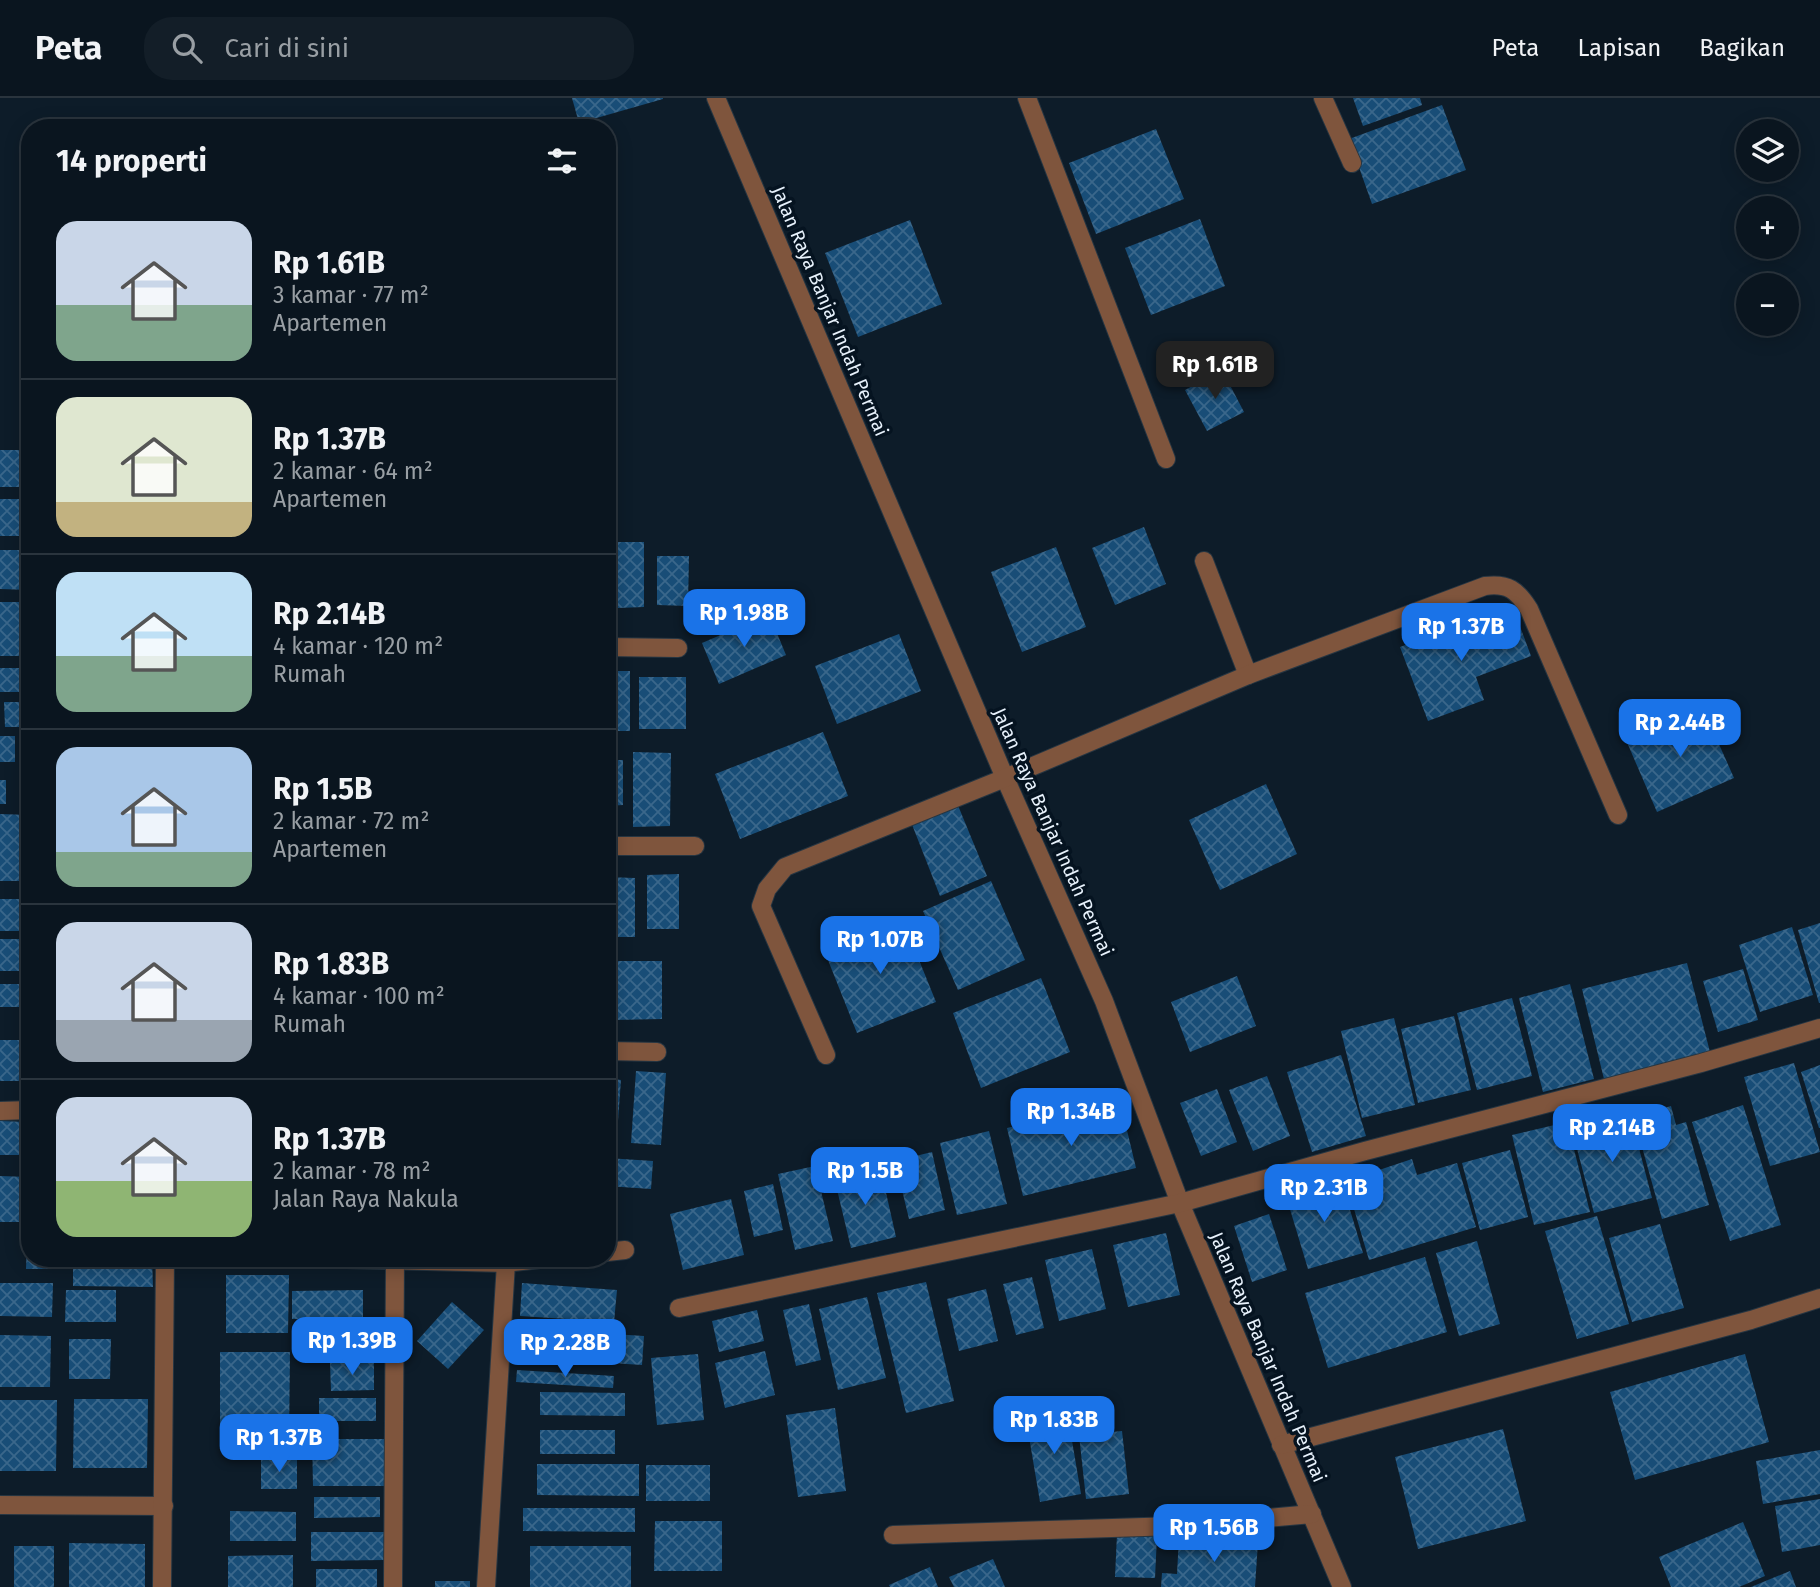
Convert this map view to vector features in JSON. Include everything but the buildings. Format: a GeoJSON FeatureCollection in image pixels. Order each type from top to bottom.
{"type":"FeatureCollection","features":[{"type":"Feature","properties":{"kind":"street","name":"Jalan Raya Banjar Indah Permai"},"geometry":{"type":"LineString","coordinates":[[716,98],[1004,778],[1104,1001],[1180,1203],[1342,1587]]}},
{"type":"Feature","properties":{"kind":"street"},"geometry":{"type":"LineString","coordinates":[[1027,98],[1166,459]]}},
{"type":"Feature","properties":{"kind":"street"},"geometry":{"type":"LineString","coordinates":[[1323,98],[1352,163]]}},
{"type":"Feature","properties":{"kind":"street"},"geometry":{"type":"LineString","coordinates":[[1204,561],[1248,675]]}},
{"type":"Feature","properties":{"kind":"street"},"geometry":{"type":"LineString","coordinates":[[826,1055],[761,906],[767,889],[785,867],[1248,675],[1485,586],[1507,587],[1520,593],[1618,815]]}},
{"type":"Feature","properties":{"kind":"street"},"geometry":{"type":"LineString","coordinates":[[616,647],[678,648]]}},
{"type":"Feature","properties":{"kind":"street"},"geometry":{"type":"LineString","coordinates":[[616,846],[695,846]]}},
{"type":"Feature","properties":{"kind":"street"},"geometry":{"type":"LineString","coordinates":[[679,1308],[1180,1203],[1365,1151],[1701,1063],[1820,1028]]}},
{"type":"Feature","properties":{"kind":"street"},"geometry":{"type":"LineString","coordinates":[[616,1051],[657,1052]]}},
{"type":"Feature","properties":{"kind":"street"},"geometry":{"type":"LineString","coordinates":[[0,1111],[21,1110]]}},
{"type":"Feature","properties":{"kind":"street"},"geometry":{"type":"LineString","coordinates":[[162,1587],[165,1267]]}},
{"type":"Feature","properties":{"kind":"street"},"geometry":{"type":"LineString","coordinates":[[393,1587],[395,1267]]}},
{"type":"Feature","properties":{"kind":"street"},"geometry":{"type":"LineString","coordinates":[[486,1587],[506,1267]]}},
{"type":"Feature","properties":{"kind":"street"},"geometry":{"type":"LineString","coordinates":[[1281,1445],[1751,1320],[1820,1298]]}},
{"type":"Feature","properties":{"kind":"street"},"geometry":{"type":"LineString","coordinates":[[0,1505],[164,1506]]}},
{"type":"Feature","properties":{"kind":"street"},"geometry":{"type":"LineString","coordinates":[[893,1535],[1176,1526],[1312,1514]]}}]}
